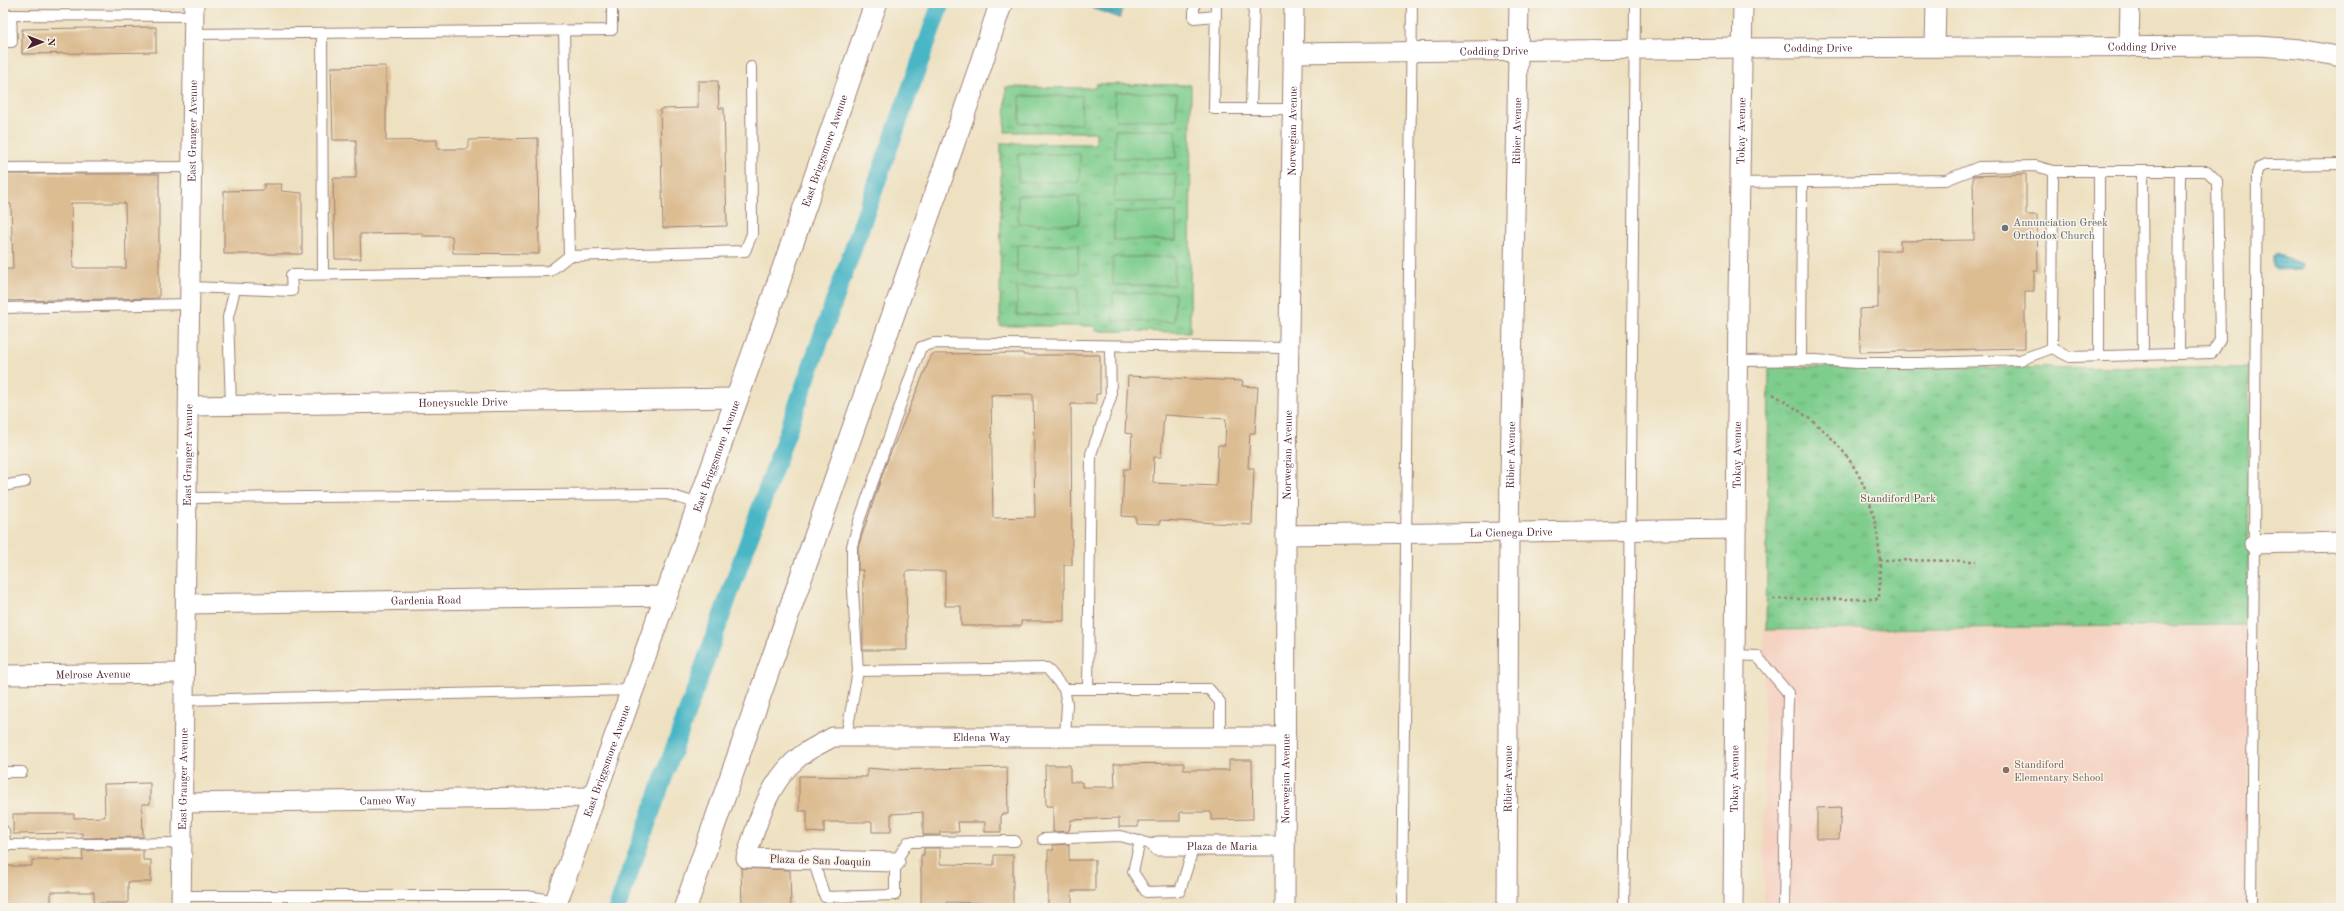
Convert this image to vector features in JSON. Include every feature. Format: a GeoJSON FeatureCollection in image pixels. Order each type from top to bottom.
{"type":"FeatureCollection","features":[{"type":"Feature","properties":{"kind":"main road","name":"East Briggsmore Avenue"},"geometry":{"type":"LineString","coordinates":[[555,906],[737,398],[876,3]]}},
{"type":"Feature","properties":{"kind":"main road"},"geometry":{"type":"LineString","coordinates":[[685,908],[970,98],[1001,3]]}},
{"type":"Feature","properties":{"kind":"street","name":"Norwegian Avenue"},"geometry":{"type":"LineString","coordinates":[[1285,908],[1286,535],[1294,3]]}},
{"type":"Feature","properties":{"kind":"street","name":"Ribier Avenue"},"geometry":{"type":"LineString","coordinates":[[1507,908],[1509,532],[1519,3]]}},
{"type":"Feature","properties":{"kind":"street","name":"Tokay Avenue"},"geometry":{"type":"LineString","coordinates":[[1733,908],[1737,361],[1743,3]]}},
{"type":"Feature","properties":{"kind":"street"},"geometry":{"type":"LineString","coordinates":[[1935,47],[1936,3]]}},
{"type":"Feature","properties":{"kind":"street"},"geometry":{"type":"LineString","coordinates":[[2129,47],[2130,3]]}},
{"type":"Feature","properties":{"kind":"street","name":"East Granger Avenue"},"geometry":{"type":"LineString","coordinates":[[181,902],[189,406],[193,17]]}},
{"type":"Feature","properties":{"kind":"street","name":"Codding Drive"},"geometry":{"type":"LineString","coordinates":[[1293,53],[1742,48],[2258,46],[2300,49],[2341,57]]}},
{"type":"Feature","properties":{"kind":"street","name":"Honeysuckle Drive"},"geometry":{"type":"LineString","coordinates":[[189,406],[737,398]]}},
{"type":"Feature","properties":{"kind":"street","name":"La Cienega Drive"},"geometry":{"type":"LineString","coordinates":[[1286,535],[1736,529]]}},
{"type":"Feature","properties":{"kind":"street"},"geometry":{"type":"LineString","coordinates":[[2254,544],[2341,542]]}},
{"type":"Feature","properties":{"kind":"street","name":"Gardenia Road"},"geometry":{"type":"LineString","coordinates":[[186,604],[666,596]]}},
{"type":"Feature","properties":{"kind":"street","name":"Melrose Avenue"},"geometry":{"type":"LineString","coordinates":[[3,676],[184,673]]}},
{"type":"Feature","properties":{"kind":"street","name":"Eldena Way"},"geometry":{"type":"LineString","coordinates":[[746,858],[769,795],[784,773],[805,753],[833,737],[1286,737]]}},
{"type":"Feature","properties":{"kind":"street","name":"Cameo Way"},"geometry":{"type":"LineString","coordinates":[[183,803],[594,797]]}},
{"type":"Feature","properties":{"kind":"street","name":"Plaza de Maria"},"geometry":{"type":"LineString","coordinates":[[1149,844],[1194,846],[1285,846]]}},
{"type":"Feature","properties":{"kind":"street","name":"Plaza de San Joaquin"},"geometry":{"type":"LineString","coordinates":[[746,858],[895,862]]}},
{"type":"Feature","properties":{"kind":"lane"},"geometry":{"type":"LineString","coordinates":[[3,42],[12,42],[7,15],[193,17],[322,33],[612,30],[612,3]]}},
{"type":"Feature","properties":{"kind":"lane"},"geometry":{"type":"LineString","coordinates":[[1194,3],[1194,18],[1216,16]]}},
{"type":"Feature","properties":{"kind":"lane"},"geometry":{"type":"LineString","coordinates":[[1216,3],[1214,109],[1251,107],[1292,109]]}},
{"type":"Feature","properties":{"kind":"lane"},"geometry":{"type":"LineString","coordinates":[[1251,107],[1254,3]]}},
{"type":"Feature","properties":{"kind":"lane"},"geometry":{"type":"LineString","coordinates":[[1402,908],[1412,3]]}},
{"type":"Feature","properties":{"kind":"lane"},"geometry":{"type":"LineString","coordinates":[[1624,908],[1631,531],[1635,3]]}},
{"type":"Feature","properties":{"kind":"lane"},"geometry":{"type":"LineString","coordinates":[[564,30],[568,256]]}},
{"type":"Feature","properties":{"kind":"lane"},"geometry":{"type":"LineString","coordinates":[[322,33],[323,274]]}},
{"type":"Feature","properties":{"kind":"lane"},"geometry":{"type":"LineString","coordinates":[[3,308],[190,295],[235,289],[292,291],[291,275],[550,271],[568,256],[745,251],[752,234],[751,67]]}},
{"type":"Feature","properties":{"kind":"lane"},"geometry":{"type":"LineString","coordinates":[[2251,908],[2257,174],[2259,168],[2266,165],[2341,164]]}},
{"type":"Feature","properties":{"kind":"lane"},"geometry":{"type":"LineString","coordinates":[[1737,361],[1801,360],[1857,363],[2020,360],[2052,348],[2070,356],[2212,353],[2220,340],[2217,181],[2207,171],[2099,172],[2053,171],[2036,166],[1979,167],[1946,180],[1740,183]]}},
{"type":"Feature","properties":{"kind":"lane"},"geometry":{"type":"LineString","coordinates":[[3,168],[192,167]]}},
{"type":"Feature","properties":{"kind":"lane"},"geometry":{"type":"LineString","coordinates":[[2052,348],[2053,171]]}},
{"type":"Feature","properties":{"kind":"lane"},"geometry":{"type":"LineString","coordinates":[[2179,354],[2180,171]]}},
{"type":"Feature","properties":{"kind":"lane"},"geometry":{"type":"LineString","coordinates":[[2099,172],[2099,356]]}},
{"type":"Feature","properties":{"kind":"lane"},"geometry":{"type":"LineString","coordinates":[[2142,172],[2143,355]]}},
{"type":"Feature","properties":{"kind":"lane"},"geometry":{"type":"LineString","coordinates":[[1801,360],[1802,183]]}},
{"type":"Feature","properties":{"kind":"lane"},"geometry":{"type":"LineString","coordinates":[[231,405],[228,317],[235,289]]}},
{"type":"Feature","properties":{"kind":"lane"},"geometry":{"type":"LineString","coordinates":[[846,737],[858,671],[852,546],[859,521],[921,347],[934,343],[1289,348]]}},
{"type":"Feature","properties":{"kind":"lane"},"geometry":{"type":"LineString","coordinates":[[1088,689],[1091,454],[1111,397],[1110,346]]}},
{"type":"Feature","properties":{"kind":"lane"},"geometry":{"type":"LineString","coordinates":[[3,486],[25,482]]}},
{"type":"Feature","properties":{"kind":"lane"},"geometry":{"type":"LineString","coordinates":[[187,498],[667,494],[699,504]]}},
{"type":"Feature","properties":{"kind":"lane"},"geometry":{"type":"LineString","coordinates":[[1735,655],[1757,656],[1788,693],[1784,908]]}},
{"type":"Feature","properties":{"kind":"lane"},"geometry":{"type":"LineString","coordinates":[[858,671],[1047,668],[1064,689],[1067,704],[1065,737]]}},
{"type":"Feature","properties":{"kind":"lane"},"geometry":{"type":"LineString","coordinates":[[1064,689],[1209,689],[1220,702],[1220,737]]}},
{"type":"Feature","properties":{"kind":"lane"},"geometry":{"type":"LineString","coordinates":[[184,700],[632,690]]}},
{"type":"Feature","properties":{"kind":"lane"},"geometry":{"type":"LineString","coordinates":[[3,772],[22,772]]}},
{"type":"Feature","properties":{"kind":"lane"},"geometry":{"type":"LineString","coordinates":[[4,831],[5,845],[182,843]]}},
{"type":"Feature","properties":{"kind":"lane"},"geometry":{"type":"LineString","coordinates":[[1043,839],[1120,836],[1149,844],[1133,872],[1146,892],[1180,891],[1194,846]]}},
{"type":"Feature","properties":{"kind":"lane"},"geometry":{"type":"LineString","coordinates":[[813,860],[825,897],[895,895],[895,862],[908,842],[1015,841]]}},
{"type":"Feature","properties":{"kind":"lane"},"geometry":{"type":"LineString","coordinates":[[181,902],[527,896],[555,906]]}},
{"type":"Feature","properties":{"kind":"path"},"geometry":{"type":"LineString","coordinates":[[1773,394],[1798,409],[1826,432],[1853,463],[1869,499],[1879,540],[1880,560],[1879,599],[1773,599]]}},
{"type":"Feature","properties":{"kind":"path"},"geometry":{"type":"LineString","coordinates":[[1880,560],[1976,561]]}},
{"type":"Feature","properties":{"kind":"shaded area","name":"Standiford Elementary School"},"geometry":{"type":"Polygon","coordinates":[[[2248,627],[2246,908],[1764,908],[1764,631],[2248,627]]]}},
{"type":"Feature","properties":{"kind":"green space"},"geometry":{"type":"Polygon","coordinates":[[[1096,84],[1191,85],[1190,332],[1095,331],[1095,326],[1000,326],[1001,143],[1096,144],[1096,132],[1005,132],[1006,87],[1096,88],[1096,84]]]}},
{"type":"Feature","properties":{"kind":"green space"},"geometry":{"type":"Polygon","coordinates":[[[1115,92],[1177,93],[1176,120],[1115,120],[1115,92]]]}},
{"type":"Feature","properties":{"kind":"green space"},"geometry":{"type":"Polygon","coordinates":[[[1020,96],[1082,96],[1081,124],[1020,123],[1020,96]]]}},
{"type":"Feature","properties":{"kind":"green space"},"geometry":{"type":"Polygon","coordinates":[[[1115,130],[1176,130],[1176,158],[1115,158],[1115,130]]]}},
{"type":"Feature","properties":{"kind":"green space"},"geometry":{"type":"Polygon","coordinates":[[[1018,154],[1080,154],[1079,182],[1018,182],[1018,154]]]}},
{"type":"Feature","properties":{"kind":"green space"},"geometry":{"type":"Polygon","coordinates":[[[1115,174],[1176,174],[1176,202],[1114,202],[1115,174]]]}},
{"type":"Feature","properties":{"kind":"green space"},"geometry":{"type":"Polygon","coordinates":[[[1018,195],[1079,196],[1079,224],[1018,224],[1018,195]]]}},
{"type":"Feature","properties":{"kind":"green space"},"geometry":{"type":"Polygon","coordinates":[[[1114,212],[1176,212],[1176,240],[1114,240],[1114,212]]]}},
{"type":"Feature","properties":{"kind":"green space"},"geometry":{"type":"Polygon","coordinates":[[[1017,245],[1079,245],[1078,273],[1017,272],[1017,245]]]}},
{"type":"Feature","properties":{"kind":"green space"},"geometry":{"type":"Polygon","coordinates":[[[1113,257],[1175,257],[1174,285],[1113,285],[1113,257]]]}},
{"type":"Feature","properties":{"kind":"green space"},"geometry":{"type":"Polygon","coordinates":[[[1017,287],[1078,287],[1078,315],[1017,315],[1017,287]]]}},
{"type":"Feature","properties":{"kind":"green space"},"geometry":{"type":"Polygon","coordinates":[[[1113,293],[1175,293],[1174,322],[1113,321],[1113,293]]]}},
{"type":"Feature","properties":{"kind":"green space","name":"Standiford Park"},"geometry":{"type":"Polygon","coordinates":[[[1769,367],[2249,368],[2248,625],[1766,630],[1769,367]]]}},
{"type":"Feature","properties":{"kind":"water"},"geometry":{"type":"Polygon","coordinates":[[[1091,3],[1125,3],[1120,18],[1089,7],[1091,3]]]}},
{"type":"Feature","properties":{"kind":"water"},"geometry":{"type":"Polygon","coordinates":[[[2276,254],[2303,264],[2303,267],[2301,269],[2276,270],[2274,268],[2274,255],[2276,254]]]}},
{"type":"Feature","properties":{"kind":"building"},"geometry":{"type":"Polygon","coordinates":[[[156,27],[156,52],[22,54],[22,29],[156,27]]]}},
{"type":"Feature","properties":{"kind":"building"},"geometry":{"type":"Polygon","coordinates":[[[386,66],[386,141],[437,140],[437,149],[468,149],[469,140],[538,138],[539,254],[453,253],[452,236],[422,236],[422,233],[360,234],[361,259],[335,259],[333,178],[356,178],[356,140],[333,140],[331,67],[386,66]]]}},
{"type":"Feature","properties":{"kind":"building"},"geometry":{"type":"Polygon","coordinates":[[[698,81],[718,81],[719,108],[724,108],[727,226],[663,228],[660,109],[698,108],[698,81]]]}},
{"type":"Feature","properties":{"kind":"building"},"geometry":{"type":"Polygon","coordinates":[[[3,174],[159,174],[159,298],[3,301],[3,269],[13,269],[11,204],[3,204],[3,174]],[[71,203],[73,268],[126,268],[125,203],[71,203]]]}},
{"type":"Feature","properties":{"kind":"building"},"geometry":{"type":"Polygon","coordinates":[[[2026,174],[2026,215],[2037,215],[2038,271],[2034,271],[2034,291],[2025,291],[2025,348],[1860,352],[1859,309],[1878,308],[1878,251],[1900,251],[1900,241],[1974,240],[1973,176],[2026,174]]]}},
{"type":"Feature","properties":{"kind":"building"},"geometry":{"type":"Polygon","coordinates":[[[264,184],[282,184],[281,191],[302,193],[302,254],[224,254],[224,191],[264,190],[264,184]]]}},
{"type":"Feature","properties":{"kind":"building"},"geometry":{"type":"Polygon","coordinates":[[[1023,353],[1023,355],[1100,355],[1100,394],[1096,394],[1096,404],[1071,404],[1072,565],[1064,565],[1064,621],[1021,621],[1021,626],[961,626],[961,606],[945,606],[945,571],[906,571],[907,650],[863,650],[863,570],[858,570],[858,547],[886,464],[932,354],[1023,353]],[[991,395],[993,518],[1035,517],[1033,395],[991,395]]]}},
{"type":"Feature","properties":{"kind":"building"},"geometry":{"type":"Polygon","coordinates":[[[1128,376],[1243,381],[1242,386],[1258,387],[1255,433],[1250,433],[1248,468],[1254,468],[1252,525],[1160,520],[1160,524],[1136,523],[1136,517],[1122,516],[1124,469],[1130,469],[1132,434],[1125,433],[1128,376]],[[1164,415],[1161,457],[1154,457],[1153,483],[1216,486],[1218,445],[1225,445],[1226,419],[1164,415]]]}},
{"type":"Feature","properties":{"kind":"building"},"geometry":{"type":"Polygon","coordinates":[[[1229,760],[1252,760],[1253,819],[1211,820],[1211,812],[1180,812],[1180,821],[1138,821],[1138,827],[1119,827],[1119,818],[1071,820],[1069,831],[1053,832],[1053,806],[1046,806],[1045,765],[1070,765],[1070,782],[1082,782],[1082,787],[1115,787],[1114,764],[1184,763],[1184,770],[1229,770],[1229,760]]]}},
{"type":"Feature","properties":{"kind":"building"},"geometry":{"type":"Polygon","coordinates":[[[1007,767],[1008,814],[1001,814],[1001,832],[985,832],[985,822],[958,822],[959,832],[940,832],[940,835],[923,835],[923,812],[891,814],[891,832],[872,832],[872,822],[824,822],[824,833],[807,832],[807,811],[799,811],[799,776],[867,777],[867,768],[892,770],[1007,767]]]}},
{"type":"Feature","properties":{"kind":"building"},"geometry":{"type":"Polygon","coordinates":[[[150,783],[150,804],[142,804],[143,837],[82,838],[82,833],[13,834],[13,814],[74,814],[74,818],[105,817],[104,784],[150,783]]]}},
{"type":"Feature","properties":{"kind":"building"},"geometry":{"type":"Polygon","coordinates":[[[1841,807],[1839,839],[1817,839],[1817,808],[1841,807]]]}},
{"type":"Feature","properties":{"kind":"building"},"geometry":{"type":"Polygon","coordinates":[[[1069,844],[1069,860],[1095,860],[1095,891],[1072,891],[1072,907],[1048,905],[1048,850],[1054,850],[1053,845],[1069,844]]]}},
{"type":"Feature","properties":{"kind":"building"},"geometry":{"type":"Polygon","coordinates":[[[924,848],[940,848],[940,864],[994,865],[994,855],[1013,855],[1013,908],[986,908],[987,903],[946,902],[946,908],[921,908],[921,855],[924,855],[924,848]]]}},
{"type":"Feature","properties":{"kind":"building"},"geometry":{"type":"Polygon","coordinates":[[[143,850],[143,860],[151,860],[151,882],[128,882],[128,903],[94,903],[94,892],[51,892],[51,908],[3,908],[3,866],[32,866],[32,860],[83,860],[82,851],[143,850]]]}},
{"type":"Feature","properties":{"kind":"building"},"geometry":{"type":"Polygon","coordinates":[[[741,868],[790,870],[791,908],[742,908],[741,868]]]}},
{"type":"Feature","properties":{"kind":"waterway"},"geometry":{"type":"LineString","coordinates":[[617,908],[941,3]]}},
{"type":"Feature","properties":{"kind":"place","name":"Annunciation Greek Orthodox Church"},"geometry":{"type":"Point","coordinates":[2005,228]}},
{"type":"Feature","properties":{"kind":"place","name":"Standiford Elementary School"},"geometry":{"type":"Point","coordinates":[2006,770]}}]}
